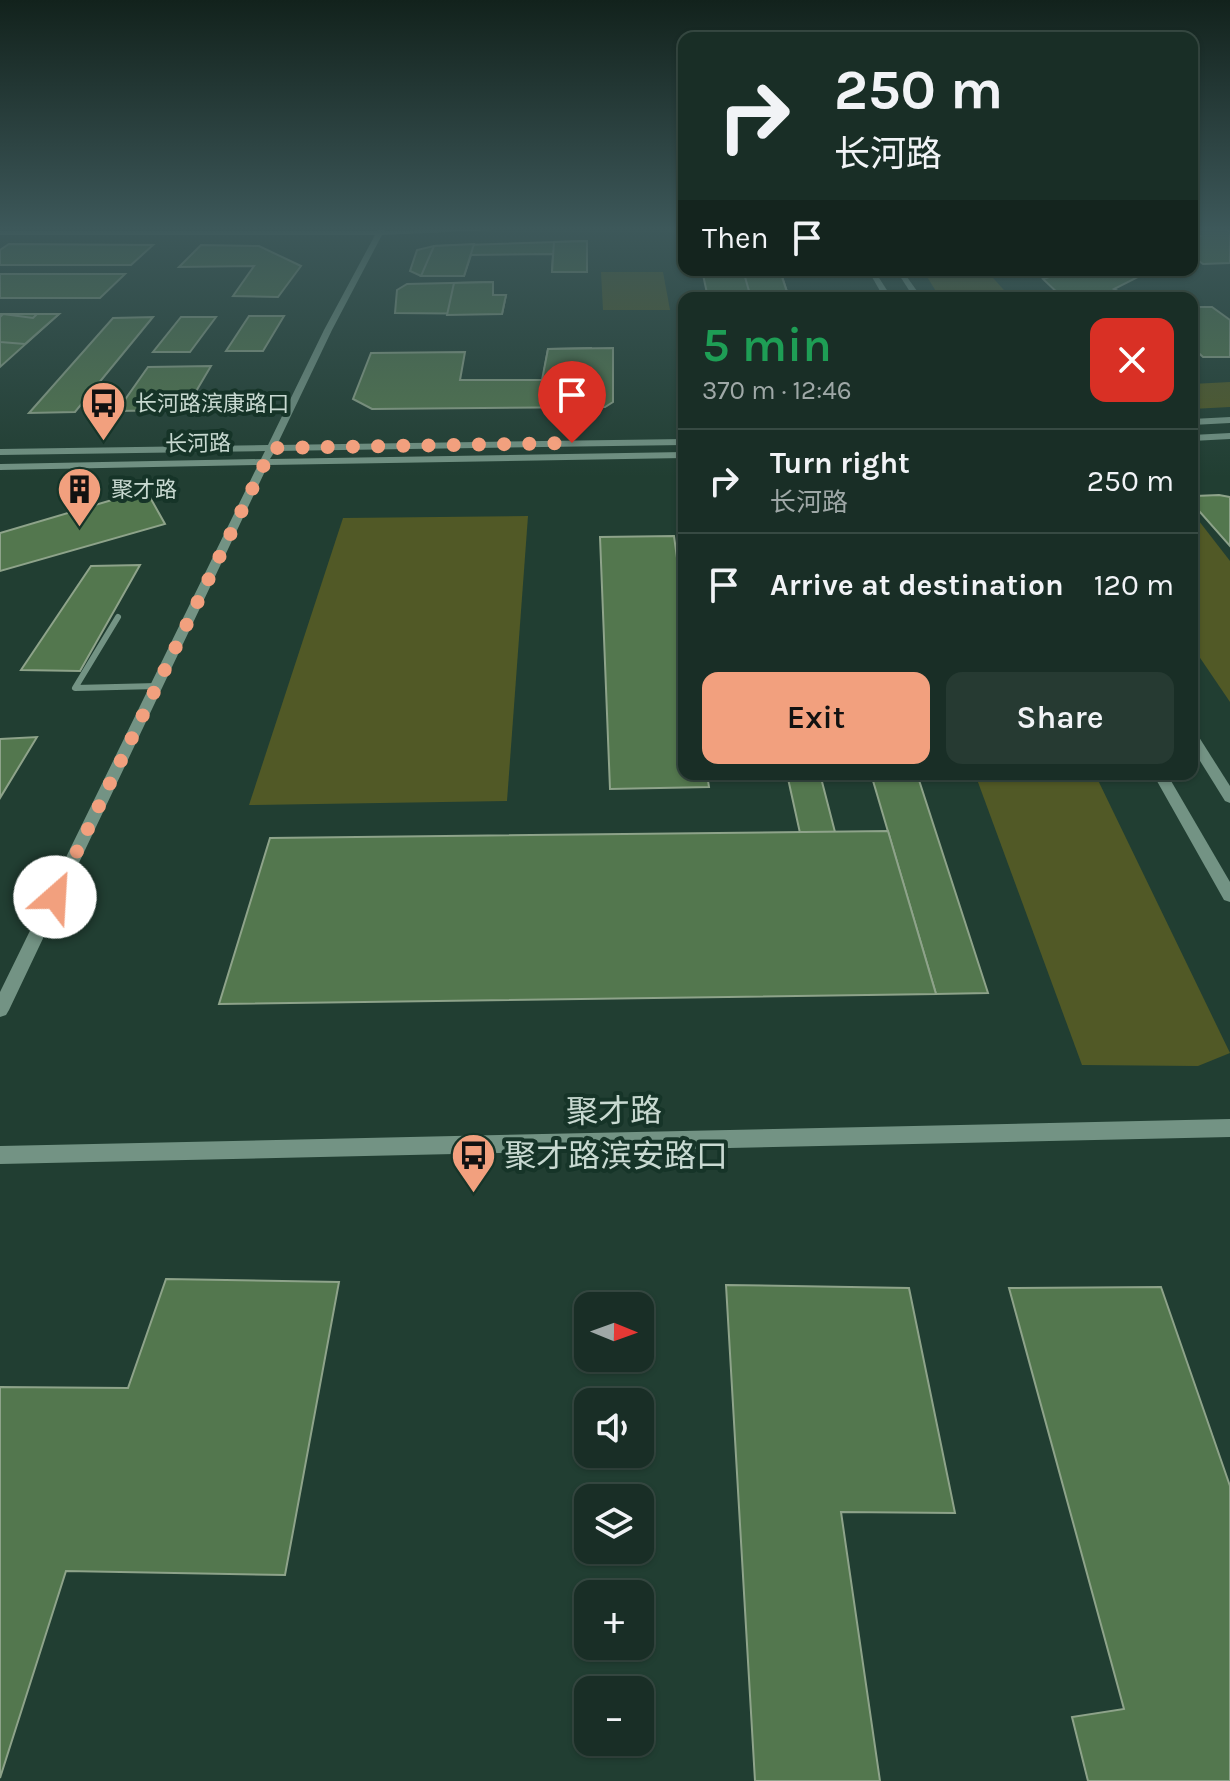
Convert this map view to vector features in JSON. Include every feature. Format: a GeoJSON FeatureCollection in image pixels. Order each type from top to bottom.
{"type":"FeatureCollection","features":[{"type":"Feature","properties":{"kind":"street"},"geometry":{"type":"LineString","coordinates":[[0,1010],[341,311]]}},
{"type":"Feature","properties":{"kind":"street"},"geometry":{"type":"LineString","coordinates":[[1198,422],[1230,420]]}},
{"type":"Feature","properties":{"kind":"street"},"geometry":{"type":"LineString","coordinates":[[1198,438],[1230,436]]}},
{"type":"Feature","properties":{"kind":"street","name":"长河路"},"geometry":{"type":"LineString","coordinates":[[0,467],[678,442]]}},
{"type":"Feature","properties":{"kind":"street","name":"长河路"},"geometry":{"type":"LineString","coordinates":[[0,452],[678,455]]}},
{"type":"Feature","properties":{"kind":"street"},"geometry":{"type":"LineString","coordinates":[[118,617],[75,688],[158,686]]}},
{"type":"Feature","properties":{"kind":"street"},"geometry":{"type":"LineString","coordinates":[[1198,747],[1230,798]]}},
{"type":"Feature","properties":{"kind":"street"},"geometry":{"type":"LineString","coordinates":[[1163,780],[1230,896]]}},
{"type":"Feature","properties":{"kind":"street","name":"聚才路"},"geometry":{"type":"LineString","coordinates":[[0,1155],[1230,1128]]}},
{"type":"Feature","properties":{"kind":"green space"},"geometry":{"type":"Polygon","coordinates":[[[1230,382],[1230,407],[1198,409],[1198,384],[1230,382]]]}},
{"type":"Feature","properties":{"kind":"green space"},"geometry":{"type":"Polygon","coordinates":[[[528,516],[507,801],[249,805],[343,518],[528,516]]]}},
{"type":"Feature","properties":{"kind":"green space"},"geometry":{"type":"Polygon","coordinates":[[[1198,520],[1230,561],[1230,702],[1198,655],[1198,520]]]}},
{"type":"Feature","properties":{"kind":"green space"},"geometry":{"type":"Polygon","coordinates":[[[977,780],[1098,780],[1230,1053],[1198,1066],[1082,1065],[977,780]]]}},
{"type":"Feature","properties":{"kind":"building"},"geometry":{"type":"Polygon","coordinates":[[[395,311],[503,311],[502,314],[395,311]]]}},
{"type":"Feature","properties":{"kind":"building"},"geometry":{"type":"Polygon","coordinates":[[[448,311],[503,311],[502,314],[447,315],[448,311]]]}},
{"type":"Feature","properties":{"kind":"building"},"geometry":{"type":"Polygon","coordinates":[[[1198,311],[1218,311],[1230,320],[1230,357],[1203,357],[1198,352],[1198,311]]]}},
{"type":"Feature","properties":{"kind":"building"},"geometry":{"type":"Polygon","coordinates":[[[0,314],[59,314],[0,367],[0,314]]]}},
{"type":"Feature","properties":{"kind":"building"},"geometry":{"type":"Polygon","coordinates":[[[3,314],[33,318],[37,314],[59,314],[25,344],[0,342],[0,317],[3,314]]]}},
{"type":"Feature","properties":{"kind":"building"},"geometry":{"type":"Polygon","coordinates":[[[249,316],[284,316],[263,351],[226,351],[249,316]]]}},
{"type":"Feature","properties":{"kind":"building"},"geometry":{"type":"Polygon","coordinates":[[[153,317],[75,412],[29,413],[113,318],[153,317]]]}},
{"type":"Feature","properties":{"kind":"building"},"geometry":{"type":"Polygon","coordinates":[[[181,317],[216,317],[190,352],[153,352],[181,317]]]}},
{"type":"Feature","properties":{"kind":"building"},"geometry":{"type":"Polygon","coordinates":[[[591,348],[589,373],[544,372],[548,349],[591,348]]]}},
{"type":"Feature","properties":{"kind":"building"},"geometry":{"type":"Polygon","coordinates":[[[613,348],[613,402],[605,407],[372,409],[353,399],[371,353],[465,352],[460,380],[542,380],[548,349],[613,348]]]}},
{"type":"Feature","properties":{"kind":"building"},"geometry":{"type":"Polygon","coordinates":[[[211,366],[185,410],[117,411],[148,367],[211,366]]]}},
{"type":"Feature","properties":{"kind":"building","name":"聚才路"},"geometry":{"type":"Polygon","coordinates":[[[146,490],[165,524],[0,571],[0,533],[146,490]]]}},
{"type":"Feature","properties":{"kind":"building"},"geometry":{"type":"Polygon","coordinates":[[[1198,496],[1230,497],[1230,546],[1198,510],[1198,496]]]}},
{"type":"Feature","properties":{"kind":"building"},"geometry":{"type":"Polygon","coordinates":[[[674,536],[678,565],[678,780],[708,780],[709,787],[610,789],[600,537],[674,536]]]}},
{"type":"Feature","properties":{"kind":"building"},"geometry":{"type":"Polygon","coordinates":[[[140,565],[80,671],[21,670],[91,566],[140,565]]]}},
{"type":"Feature","properties":{"kind":"building"},"geometry":{"type":"Polygon","coordinates":[[[37,737],[0,798],[0,739],[37,737]]]}},
{"type":"Feature","properties":{"kind":"building"},"geometry":{"type":"Polygon","coordinates":[[[788,780],[822,780],[835,832],[800,833],[788,780]]]}},
{"type":"Feature","properties":{"kind":"building"},"geometry":{"type":"Polygon","coordinates":[[[873,780],[919,780],[988,993],[936,994],[873,780]]]}},
{"type":"Feature","properties":{"kind":"building"},"geometry":{"type":"Polygon","coordinates":[[[888,831],[936,994],[219,1004],[270,838],[888,831]]]}},
{"type":"Feature","properties":{"kind":"building"},"geometry":{"type":"Polygon","coordinates":[[[166,1279],[339,1282],[285,1575],[66,1571],[0,1778],[0,1387],[128,1388],[166,1279]]]}},
{"type":"Feature","properties":{"kind":"building"},"geometry":{"type":"Polygon","coordinates":[[[726,1285],[909,1288],[955,1513],[841,1512],[880,1781],[755,1781],[726,1285]]]}},
{"type":"Feature","properties":{"kind":"building"},"geometry":{"type":"Polygon","coordinates":[[[1161,1287],[1230,1486],[1230,1781],[1088,1781],[1072,1717],[1124,1709],[1009,1288],[1161,1287]]]}},
{"type":"Feature","properties":{"kind":"place","name":"长河路滨康路口"},"geometry":{"type":"Point","coordinates":[104,442]}},
{"type":"Feature","properties":{"kind":"place","name":"聚才路"},"geometry":{"type":"Point","coordinates":[80,528]}},
{"type":"Feature","properties":{"kind":"place","name":"聚才路滨安路口"},"geometry":{"type":"Point","coordinates":[473,1195]}},
{"type":"Feature","properties":{"kind":"route"},"geometry":{"type":"LineString","coordinates":[[55,897],[272,448],[572,443]]}}]}
